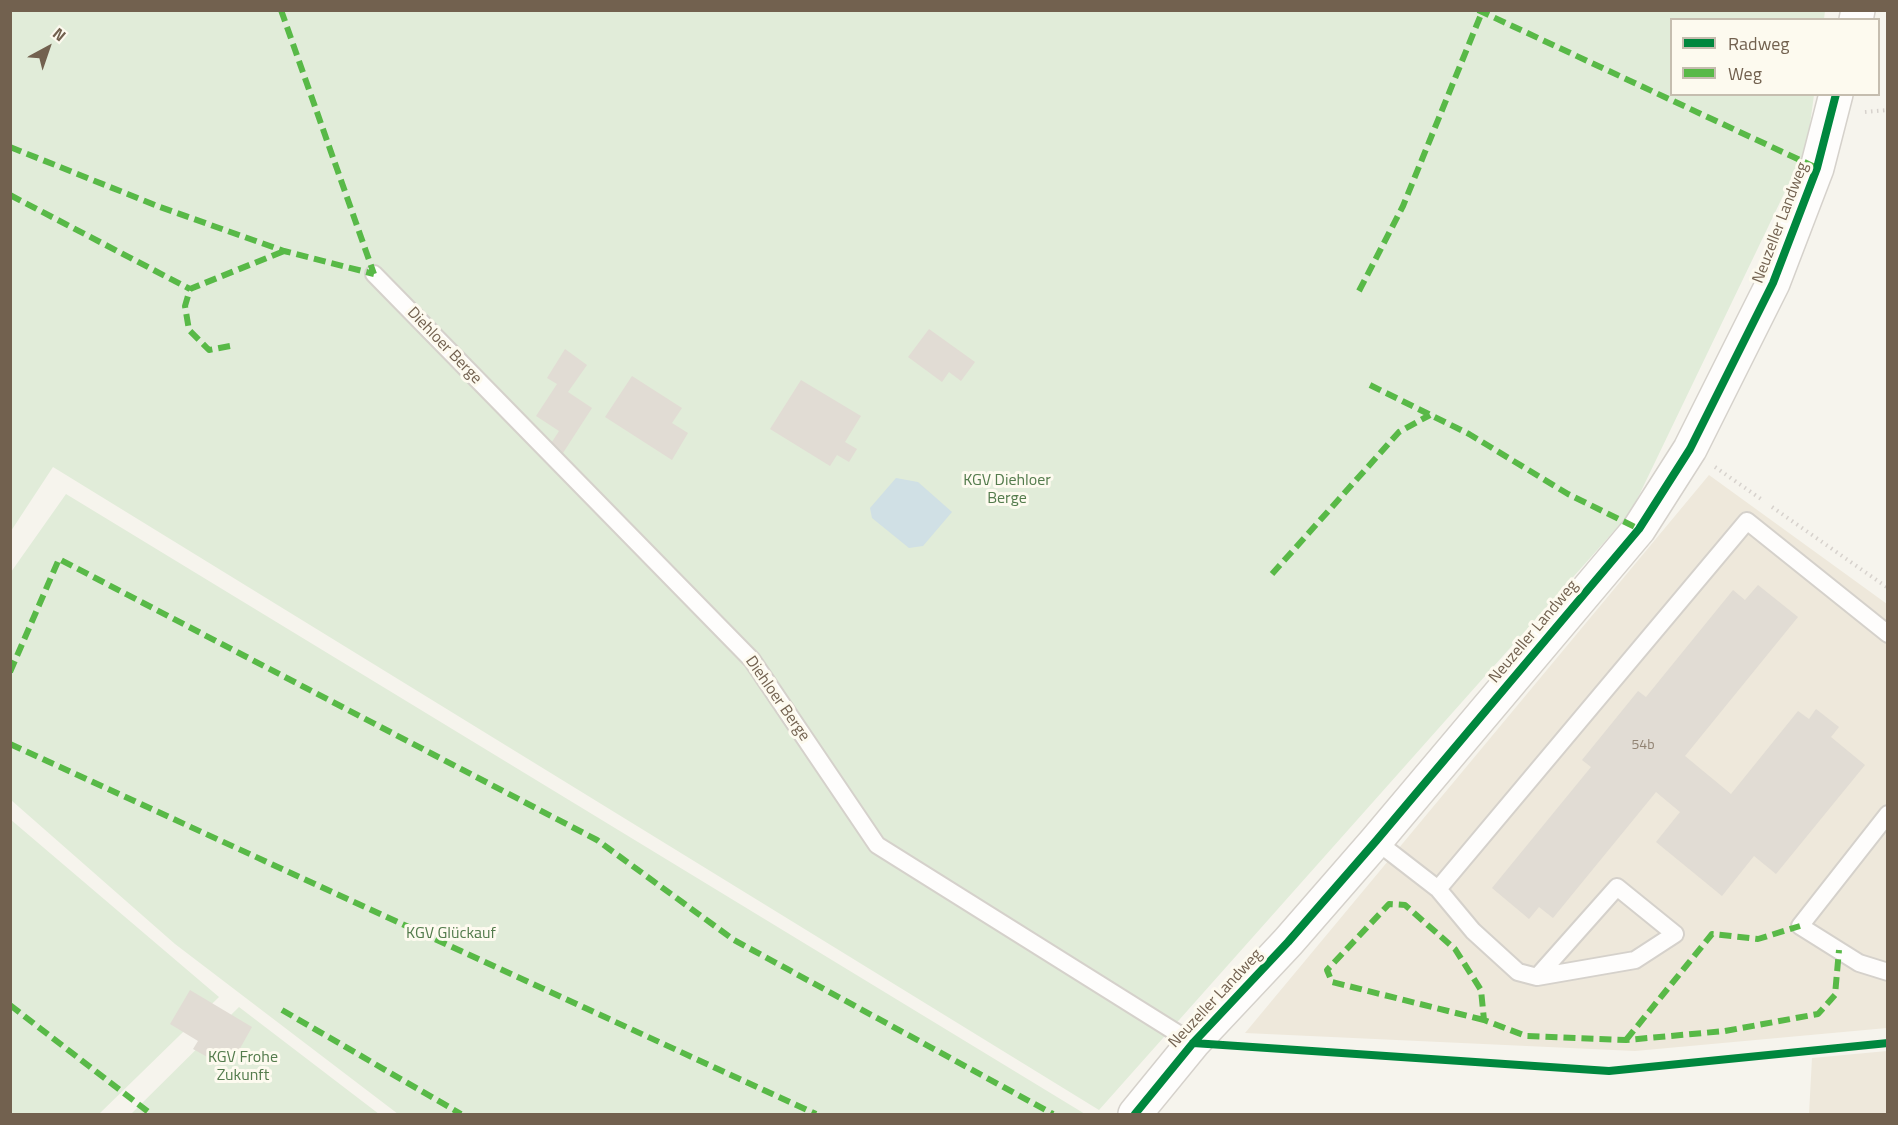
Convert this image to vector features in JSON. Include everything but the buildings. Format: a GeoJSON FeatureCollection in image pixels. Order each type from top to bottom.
{"type":"FeatureCollection","features":[{"type":"Feature","properties":{"kind":"street","name":"Neuzeller Landweg"},"geometry":{"type":"LineString","coordinates":[[1135,1114],[1193,1043],[1288,942],[1376,841],[1639,529],[1690,449],[1773,284],[1817,168],[1835,96]]}},
{"type":"Feature","properties":{"kind":"lane","name":"Diehloer Berge"},"geometry":{"type":"LineString","coordinates":[[374,274],[752,660],[877,845],[1193,1043]]}},
{"type":"Feature","properties":{"kind":"lane"},"geometry":{"type":"LineString","coordinates":[[1438,889],[1747,521],[1887,634]]}},
{"type":"Feature","properties":{"kind":"lane"},"geometry":{"type":"LineString","coordinates":[[1887,814],[1800,926],[1859,963],[1887,972]]}},
{"type":"Feature","properties":{"kind":"lane"},"geometry":{"type":"LineString","coordinates":[[1376,841],[1438,889],[1473,931],[1518,972],[1537,977],[1635,960],[1675,934],[1617,887],[1537,977]]}},
{"type":"Feature","properties":{"kind":"path"},"geometry":{"type":"LineString","coordinates":[[1690,449],[1887,588]]}},
{"type":"Feature","properties":{"kind":"shaded area"},"geometry":{"type":"Polygon","coordinates":[[[1709,475],[1887,604],[1887,1028],[1635,1051],[1245,1033],[1709,475]]]}},
{"type":"Feature","properties":{"kind":"shaded area"},"geometry":{"type":"Polygon","coordinates":[[[896,478],[918,482],[952,512],[923,546],[909,548],[872,518],[870,508],[896,478]]]}},
{"type":"Feature","properties":{"kind":"shaded area"},"geometry":{"type":"Polygon","coordinates":[[[1887,1051],[1887,1114],[1809,1114],[1812,1058],[1887,1051]]]}},
{"type":"Feature","properties":{"kind":"green space","name":"KGV Diehloer Berge"},"geometry":{"type":"Polygon","coordinates":[[[11,11],[1825,11],[1824,18],[1670,18],[1670,96],[1814,96],[1807,146],[1631,512],[1099,1110],[53,467],[11,531],[11,11]]]}},
{"type":"Feature","properties":{"kind":"green space","name":"KGV Glückauf"},"geometry":{"type":"Polygon","coordinates":[[[66,494],[1085,1114],[398,1114],[175,944],[11,800],[11,572],[66,494]]]}},
{"type":"Feature","properties":{"kind":"green space"},"geometry":{"type":"Polygon","coordinates":[[[10,819],[219,997],[99,1114],[11,1114],[10,819]]]}},
{"type":"Feature","properties":{"kind":"green space","name":"KGV Frohe Zukunft"},"geometry":{"type":"Polygon","coordinates":[[[239,1007],[379,1114],[131,1114],[239,1007]]]}},
{"type":"Feature","properties":{"kind":"marked path"},"geometry":{"type":"LineString","coordinates":[[281,10],[374,274]]}},
{"type":"Feature","properties":{"kind":"marked path"},"geometry":{"type":"LineString","coordinates":[[1478,10],[1817,168]]}},
{"type":"Feature","properties":{"kind":"marked path"},"geometry":{"type":"LineString","coordinates":[[1359,291],[1403,206],[1482,12]]}},
{"type":"Feature","properties":{"kind":"marked path"},"geometry":{"type":"LineString","coordinates":[[10,147],[160,207],[284,251],[374,274]]}},
{"type":"Feature","properties":{"kind":"marked path"},"geometry":{"type":"LineString","coordinates":[[10,195],[190,289]]}},
{"type":"Feature","properties":{"kind":"marked path"},"geometry":{"type":"LineString","coordinates":[[230,346],[209,350],[189,330],[185,306],[190,289],[284,251]]}},
{"type":"Feature","properties":{"kind":"marked path"},"geometry":{"type":"LineString","coordinates":[[1370,385],[1469,434],[1568,494],[1639,529]]}},
{"type":"Feature","properties":{"kind":"marked path"},"geometry":{"type":"LineString","coordinates":[[1272,574],[1399,432],[1430,415]]}},
{"type":"Feature","properties":{"kind":"marked path"},"geometry":{"type":"LineString","coordinates":[[10,672],[59,559],[597,840],[734,940],[1053,1114]]}},
{"type":"Feature","properties":{"kind":"marked path"},"geometry":{"type":"LineString","coordinates":[[10,744],[816,1114]]}},
{"type":"Feature","properties":{"kind":"marked path"},"geometry":{"type":"LineString","coordinates":[[1484,1020],[1332,982],[1327,970],[1389,904],[1405,905],[1455,949],[1481,990],[1484,1020],[1526,1036],[1626,1040],[1725,1031],[1818,1014],[1835,995],[1839,950]]}},
{"type":"Feature","properties":{"kind":"marked path"},"geometry":{"type":"LineString","coordinates":[[1626,1040],[1712,934],[1758,939],[1800,926]]}},
{"type":"Feature","properties":{"kind":"marked path"},"geometry":{"type":"LineString","coordinates":[[10,1005],[151,1114]]}},
{"type":"Feature","properties":{"kind":"marked path"},"geometry":{"type":"LineString","coordinates":[[282,1010],[461,1114]]}},
{"type":"Feature","properties":{"kind":"cycle path"},"geometry":{"type":"LineString","coordinates":[[1135,1114],[1193,1043],[1288,942],[1376,841],[1639,529],[1690,449],[1773,283],[1817,168],[1835,96]]}},
{"type":"Feature","properties":{"kind":"cycle path"},"geometry":{"type":"LineString","coordinates":[[1193,1043],[1609,1071],[1888,1043]]}}]}
